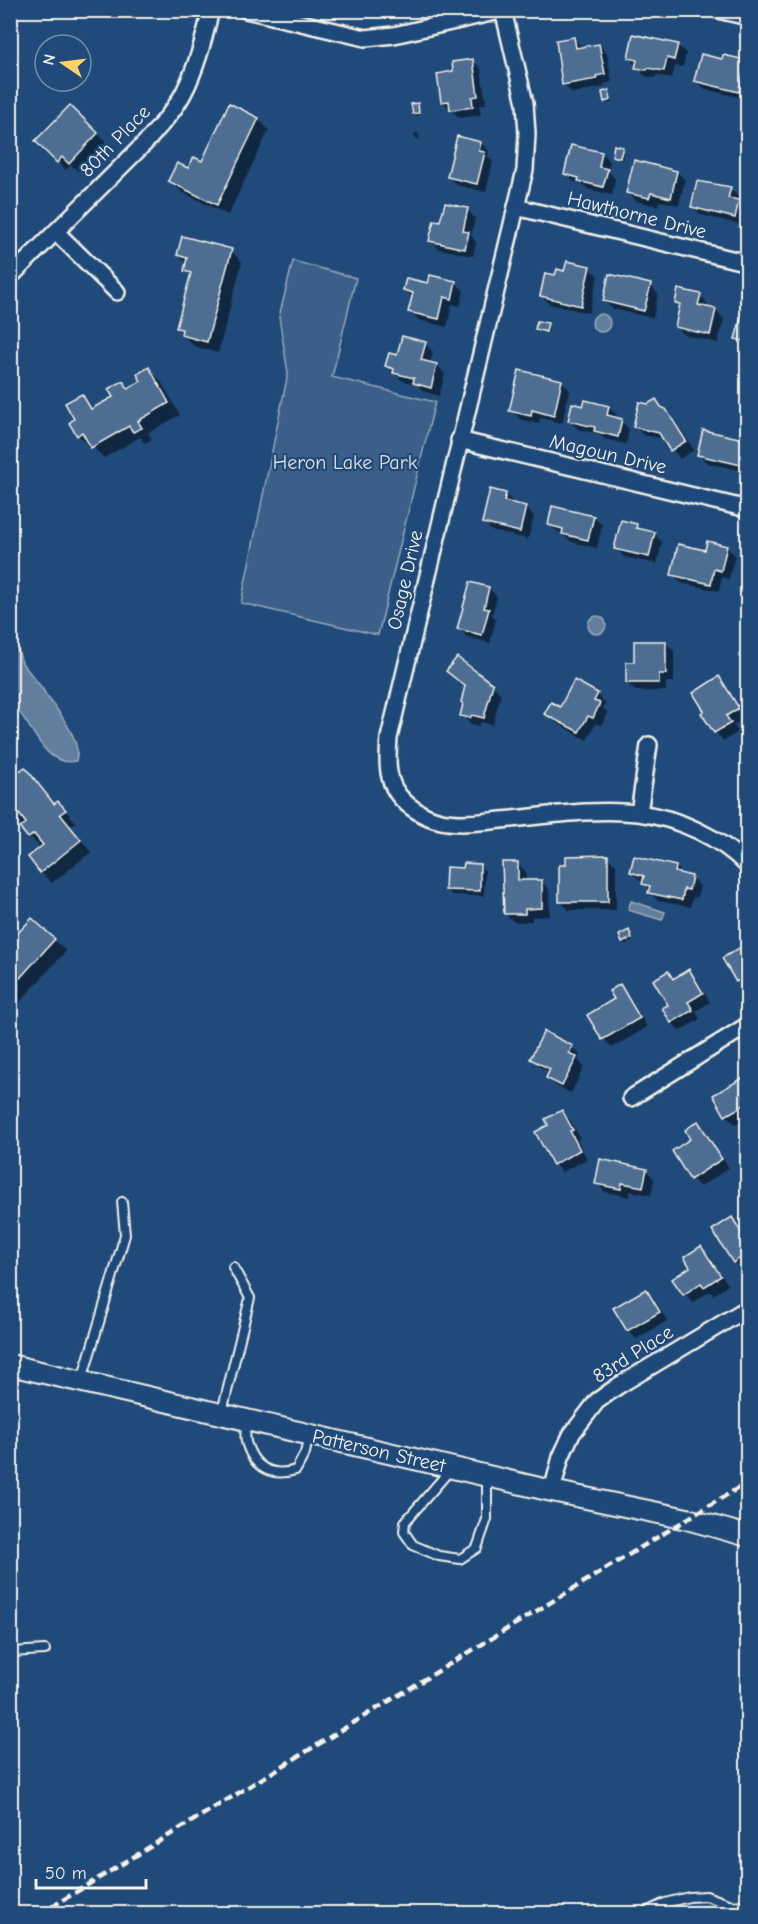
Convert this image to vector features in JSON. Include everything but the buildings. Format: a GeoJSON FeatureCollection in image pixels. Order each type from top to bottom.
{"type":"FeatureCollection","features":[{"type":"Feature","properties":{"kind":"street","name":"80th Place"},"geometry":{"type":"LineString","coordinates":[[10,277],[146,142],[166,118],[184,93],[194,69],[211,10]]}},
{"type":"Feature","properties":{"kind":"street"},"geometry":{"type":"LineString","coordinates":[[246,10],[365,38],[394,35],[503,11]]}},
{"type":"Feature","properties":{"kind":"street","name":"Osage Drive"},"geometry":{"type":"LineString","coordinates":[[503,11],[525,104],[527,134],[525,170],[389,738],[388,765],[393,787],[408,805],[424,815],[442,821],[473,822],[605,812],[639,813],[671,820],[705,834],[738,856],[747,866]]}},
{"type":"Feature","properties":{"kind":"street"},"geometry":{"type":"LineString","coordinates":[[727,12],[747,17]]}},
{"type":"Feature","properties":{"kind":"street","name":"Hawthorne Drive"},"geometry":{"type":"LineString","coordinates":[[516,207],[747,263]]}},
{"type":"Feature","properties":{"kind":"street"},"geometry":{"type":"LineString","coordinates":[[56,232],[117,292]]}},
{"type":"Feature","properties":{"kind":"street","name":"Magoun Drive"},"geometry":{"type":"LineString","coordinates":[[459,440],[747,509]]}},
{"type":"Feature","properties":{"kind":"street"},"geometry":{"type":"LineString","coordinates":[[639,813],[649,745]]}},
{"type":"Feature","properties":{"kind":"street"},"geometry":{"type":"LineString","coordinates":[[631,1098],[747,1025]]}},
{"type":"Feature","properties":{"kind":"street","name":"83rd Place"},"geometry":{"type":"LineString","coordinates":[[552,1491],[561,1457],[571,1435],[597,1401],[747,1308]]}},
{"type":"Feature","properties":{"kind":"street","name":"Patterson Street"},"geometry":{"type":"LineString","coordinates":[[10,1365],[552,1491],[687,1519],[747,1536]]}},
{"type":"Feature","properties":{"kind":"lane"},"geometry":{"type":"LineString","coordinates":[[81,1382],[125,1234],[122,1202]]}},
{"type":"Feature","properties":{"kind":"lane"},"geometry":{"type":"LineString","coordinates":[[222,1414],[250,1298],[233,1267]]}},
{"type":"Feature","properties":{"kind":"lane"},"geometry":{"type":"LineString","coordinates":[[246,1419],[246,1443],[255,1460],[267,1471],[283,1474],[296,1470],[305,1453],[309,1435]]}},
{"type":"Feature","properties":{"kind":"lane"},"geometry":{"type":"LineString","coordinates":[[452,1468],[405,1522],[404,1532],[413,1545],[439,1556],[460,1559],[477,1548],[487,1520],[487,1476]]}},
{"type":"Feature","properties":{"kind":"lane"},"geometry":{"type":"LineString","coordinates":[[10,1652],[45,1650]]}},
{"type":"Feature","properties":{"kind":"lane"},"geometry":{"type":"LineString","coordinates":[[642,1914],[665,1903],[689,1897],[706,1896],[734,1906],[747,1904]]}},
{"type":"Feature","properties":{"kind":"green space","name":"Heron Lake Park"},"geometry":{"type":"Polygon","coordinates":[[[293,261],[356,278],[332,377],[435,402],[378,635],[241,603],[288,373],[279,317],[293,261]]]}},
{"type":"Feature","properties":{"kind":"shaded area"},"geometry":{"type":"Polygon","coordinates":[[[601,314],[607,317],[610,323],[607,329],[601,332],[595,329],[592,323],[595,317],[601,314]]]}},
{"type":"Feature","properties":{"kind":"shaded area"},"geometry":{"type":"Polygon","coordinates":[[[597,616],[603,619],[606,625],[603,631],[597,634],[591,631],[588,625],[591,619],[597,616]]]}},
{"type":"Feature","properties":{"kind":"shaded area"},"geometry":{"type":"Polygon","coordinates":[[[11,625],[22,663],[43,689],[71,732],[76,747],[76,761],[64,761],[54,757],[46,750],[19,711],[11,704],[11,625]]]}},
{"type":"Feature","properties":{"kind":"shaded area"},"geometry":{"type":"Polygon","coordinates":[[[631,901],[665,912],[662,920],[628,910],[631,901]]]}},
{"type":"Feature","properties":{"kind":"railway"},"geometry":{"type":"LineString","coordinates":[[40,1914],[748,1482]]}}]}
